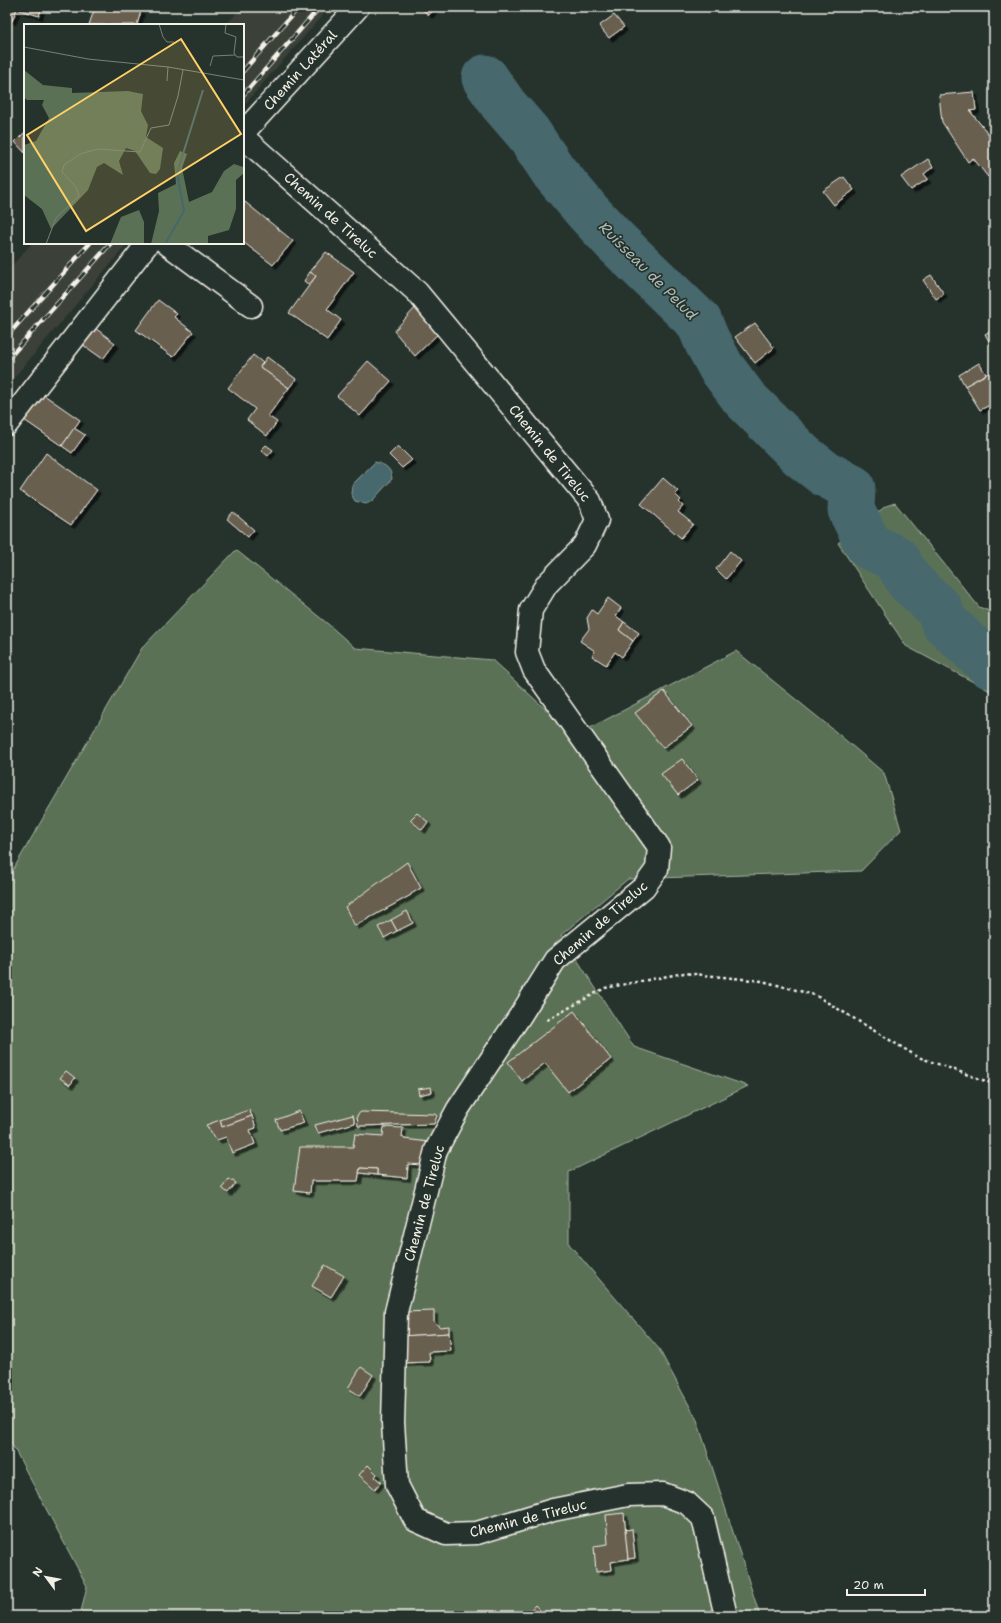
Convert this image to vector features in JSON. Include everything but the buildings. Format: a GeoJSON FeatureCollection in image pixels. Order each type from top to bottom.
{"type":"FeatureCollection","features":[{"type":"Feature","properties":{"kind":"street","name":"Chemin Latéral"},"geometry":{"type":"LineString","coordinates":[[244,132],[358,7]]}},
{"type":"Feature","properties":{"kind":"street","name":"Chemin de Tireluc"},"geometry":{"type":"LineString","coordinates":[[244,138],[417,292],[590,501],[597,520],[585,545],[547,584],[531,610],[527,652],[534,670],[659,847],[657,869],[644,887],[554,960],[520,1016],[458,1109],[436,1150],[396,1312],[393,1423],[397,1484],[415,1520],[446,1534],[477,1533],[553,1510],[628,1495],[663,1494],[687,1503],[703,1518],[726,1616]]}},
{"type":"Feature","properties":{"kind":"street"},"geometry":{"type":"LineString","coordinates":[[7,424],[147,244]]}},
{"type":"Feature","properties":{"kind":"street"},"geometry":{"type":"LineString","coordinates":[[167,244],[251,306]]}},
{"type":"Feature","properties":{"kind":"path"},"geometry":{"type":"LineString","coordinates":[[520,1016],[544,1022],[568,1007],[605,988],[684,973],[762,981],[815,995],[918,1057],[994,1084]]}},
{"type":"Feature","properties":{"kind":"shaded area"},"geometry":{"type":"Polygon","coordinates":[[[242,7],[330,7],[244,105],[244,24],[227,24],[242,7]]]}},
{"type":"Feature","properties":{"kind":"shaded area"},"geometry":{"type":"Polygon","coordinates":[[[31,244],[127,244],[7,386],[7,271],[31,244]]]}},
{"type":"Feature","properties":{"kind":"green space"},"geometry":{"type":"Polygon","coordinates":[[[895,503],[979,607],[994,613],[994,693],[906,646],[838,543],[886,506],[895,503]]]}},
{"type":"Feature","properties":{"kind":"green space"},"geometry":{"type":"Polygon","coordinates":[[[236,550],[328,624],[355,648],[492,660],[575,736],[736,651],[884,773],[901,830],[861,871],[628,879],[561,935],[634,1047],[748,1086],[569,1172],[569,1244],[659,1349],[697,1420],[760,1616],[80,1616],[87,1586],[7,1435],[7,880],[142,648],[236,550]]]}},
{"type":"Feature","properties":{"kind":"water"},"geometry":{"type":"Polygon","coordinates":[[[375,462],[382,464],[389,470],[392,479],[372,501],[366,504],[355,501],[351,494],[352,485],[375,462]]]}},
{"type":"Feature","properties":{"kind":"waterway","name":"Ruisseau de Pelud"},"geometry":{"type":"LineString","coordinates":[[485,78],[503,104],[528,133],[554,172],[588,212],[615,241],[699,322],[721,367],[744,398],[802,456],[824,473],[852,488],[851,510],[869,546],[895,558],[910,582],[939,609],[944,622],[990,665],[994,666]]}},
{"type":"Feature","properties":{"kind":"railway"},"geometry":{"type":"LineString","coordinates":[[244,70],[299,7]]}},
{"type":"Feature","properties":{"kind":"railway"},"geometry":{"type":"LineString","coordinates":[[244,94],[320,7]]}},
{"type":"Feature","properties":{"kind":"railway"},"geometry":{"type":"LineString","coordinates":[[7,336],[89,244]]}},
{"type":"Feature","properties":{"kind":"railway"},"geometry":{"type":"LineString","coordinates":[[7,360],[110,244]]}}]}
